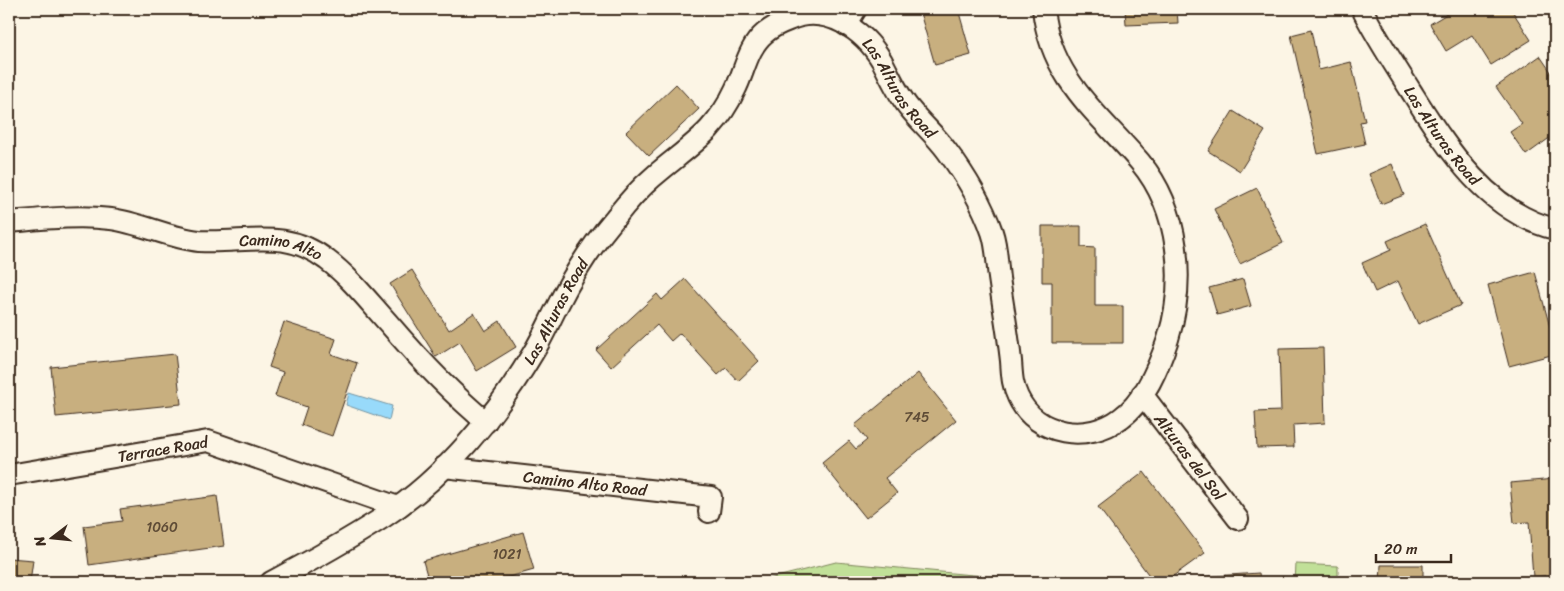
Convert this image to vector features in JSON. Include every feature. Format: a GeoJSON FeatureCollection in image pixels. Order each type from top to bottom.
{"type":"FeatureCollection","features":[{"type":"Feature","properties":{"kind":"street","name":"Las Alturas Road"},"geometry":{"type":"LineString","coordinates":[[271,582],[398,507],[444,467],[486,422],[535,351],[585,258],[614,218],[647,182],[708,130],[736,90],[746,59],[755,43],[766,32],[800,16],[851,17],[908,106],[946,149],[973,190],[993,236],[1012,378],[1021,404],[1040,423],[1051,429],[1079,433],[1094,431],[1122,418],[1142,394],[1160,361],[1173,314],[1178,269],[1174,232],[1162,198],[1144,167],[1075,92],[1060,68],[1049,42],[1043,9]]}},
{"type":"Feature","properties":{"kind":"street","name":"Las Alturas Road"},"geometry":{"type":"LineString","coordinates":[[1362,9],[1386,52],[1434,126],[1466,170],[1497,199],[1527,220],[1555,229]]}},
{"type":"Feature","properties":{"kind":"street","name":"Camino Alto"},"geometry":{"type":"LineString","coordinates":[[9,222],[68,217],[111,219],[199,241],[230,241],[256,238],[281,240],[304,247],[326,258],[344,273],[419,358],[465,405],[486,422]]}},
{"type":"Feature","properties":{"kind":"street","name":"Alturas del Sol"},"geometry":{"type":"LineString","coordinates":[[1142,394],[1238,519]]}},
{"type":"Feature","properties":{"kind":"street","name":"Terrace Road"},"geometry":{"type":"LineString","coordinates":[[9,475],[208,441],[398,507]]}},
{"type":"Feature","properties":{"kind":"street","name":"Camino Alto Road"},"geometry":{"type":"LineString","coordinates":[[444,467],[711,497],[709,512]]}},
{"type":"Feature","properties":{"kind":"green space"},"geometry":{"type":"Polygon","coordinates":[[[836,562],[1046,582],[757,582],[836,562]]]}},
{"type":"Feature","properties":{"kind":"green space"},"geometry":{"type":"Polygon","coordinates":[[[1296,564],[1338,566],[1338,582],[1295,582],[1296,564]]]}},
{"type":"Feature","properties":{"kind":"water"},"geometry":{"type":"Polygon","coordinates":[[[349,393],[392,406],[389,420],[346,405],[349,393]]]}},
{"type":"Feature","properties":{"kind":"building"},"geometry":{"type":"Polygon","coordinates":[[[919,9],[958,9],[971,55],[935,65],[919,9]]]}},
{"type":"Feature","properties":{"kind":"building"},"geometry":{"type":"Polygon","coordinates":[[[1125,9],[1177,9],[1178,23],[1126,25],[1125,9]]]}},
{"type":"Feature","properties":{"kind":"building"},"geometry":{"type":"Polygon","coordinates":[[[1455,9],[1473,9],[1476,14],[1485,9],[1511,9],[1531,40],[1491,65],[1472,35],[1446,51],[1430,24],[1455,9]]]}},
{"type":"Feature","properties":{"kind":"building"},"geometry":{"type":"Polygon","coordinates":[[[1548,9],[1555,9],[1555,20],[1548,9]]]}},
{"type":"Feature","properties":{"kind":"building"},"geometry":{"type":"Polygon","coordinates":[[[1311,30],[1319,70],[1351,62],[1365,121],[1360,122],[1365,144],[1318,154],[1291,35],[1311,30]]]}},
{"type":"Feature","properties":{"kind":"building"},"geometry":{"type":"Polygon","coordinates":[[[1540,56],[1555,78],[1555,134],[1526,155],[1510,132],[1522,124],[1496,87],[1540,56]]]}},
{"type":"Feature","properties":{"kind":"building"},"geometry":{"type":"Polygon","coordinates":[[[676,84],[699,109],[649,156],[626,132],[676,84]]]}},
{"type":"Feature","properties":{"kind":"building"},"geometry":{"type":"Polygon","coordinates":[[[1233,111],[1265,131],[1240,171],[1208,151],[1233,111]]]}},
{"type":"Feature","properties":{"kind":"building"},"geometry":{"type":"Polygon","coordinates":[[[1392,164],[1404,195],[1381,204],[1369,174],[1392,164]]]}},
{"type":"Feature","properties":{"kind":"building"},"geometry":{"type":"Polygon","coordinates":[[[1257,188],[1283,243],[1240,264],[1214,209],[1257,188]]]}},
{"type":"Feature","properties":{"kind":"building"},"geometry":{"type":"Polygon","coordinates":[[[1425,224],[1461,305],[1418,324],[1398,281],[1375,292],[1362,263],[1391,250],[1387,241],[1425,224]]]}},
{"type":"Feature","properties":{"kind":"building"},"geometry":{"type":"Polygon","coordinates":[[[1042,226],[1081,226],[1081,247],[1095,248],[1095,306],[1123,306],[1123,343],[1052,343],[1052,282],[1042,282],[1042,226]]]}},
{"type":"Feature","properties":{"kind":"building"},"geometry":{"type":"Polygon","coordinates":[[[412,270],[449,330],[474,313],[485,331],[500,321],[516,347],[477,371],[460,342],[436,357],[390,284],[412,270]]]}},
{"type":"Feature","properties":{"kind":"building"},"geometry":{"type":"Polygon","coordinates":[[[1535,272],[1550,327],[1555,326],[1555,354],[1509,366],[1488,285],[1535,272]]]}},
{"type":"Feature","properties":{"kind":"building"},"geometry":{"type":"Polygon","coordinates":[[[685,279],[759,361],[738,381],[726,368],[718,375],[680,333],[671,341],[657,325],[611,367],[596,350],[657,294],[662,300],[685,279]]]}},
{"type":"Feature","properties":{"kind":"building"},"geometry":{"type":"Polygon","coordinates":[[[1243,279],[1251,306],[1217,315],[1209,288],[1243,279]]]}},
{"type":"Feature","properties":{"kind":"building"},"geometry":{"type":"Polygon","coordinates":[[[284,322],[336,339],[331,354],[357,363],[332,436],[301,425],[307,407],[275,396],[283,372],[269,367],[284,322]]]}},
{"type":"Feature","properties":{"kind":"building"},"geometry":{"type":"Polygon","coordinates":[[[1323,348],[1325,423],[1293,425],[1294,447],[1257,448],[1255,412],[1281,411],[1279,349],[1323,348]]]}},
{"type":"Feature","properties":{"kind":"building"},"geometry":{"type":"Polygon","coordinates":[[[175,354],[181,404],[56,417],[51,367],[175,354]]]}},
{"type":"Feature","properties":{"kind":"building"},"geometry":{"type":"Polygon","coordinates":[[[918,373],[956,420],[885,478],[897,493],[866,518],[822,463],[849,441],[856,449],[867,440],[855,425],[918,373]]]}},
{"type":"Feature","properties":{"kind":"building"},"geometry":{"type":"Polygon","coordinates":[[[1144,472],[1205,553],[1165,582],[1154,582],[1098,507],[1144,472]]]}},
{"type":"Feature","properties":{"kind":"building"},"geometry":{"type":"Polygon","coordinates":[[[1555,479],[1555,582],[1545,582],[1545,576],[1533,577],[1529,522],[1514,523],[1510,483],[1555,479]]]}},
{"type":"Feature","properties":{"kind":"building"},"geometry":{"type":"Polygon","coordinates":[[[217,496],[224,546],[89,565],[84,526],[122,521],[120,509],[217,496]]]}},
{"type":"Feature","properties":{"kind":"building"},"geometry":{"type":"Polygon","coordinates":[[[523,532],[534,570],[491,582],[429,582],[423,561],[523,532]]]}},
{"type":"Feature","properties":{"kind":"building"},"geometry":{"type":"Polygon","coordinates":[[[9,558],[33,560],[30,582],[9,582],[9,558]]]}},
{"type":"Feature","properties":{"kind":"building"},"geometry":{"type":"Polygon","coordinates":[[[1381,565],[1423,565],[1423,582],[1380,582],[1381,565]]]}},
{"type":"Feature","properties":{"kind":"building"},"geometry":{"type":"Polygon","coordinates":[[[1259,573],[1260,582],[1200,582],[1200,577],[1259,573]]]}}]}
